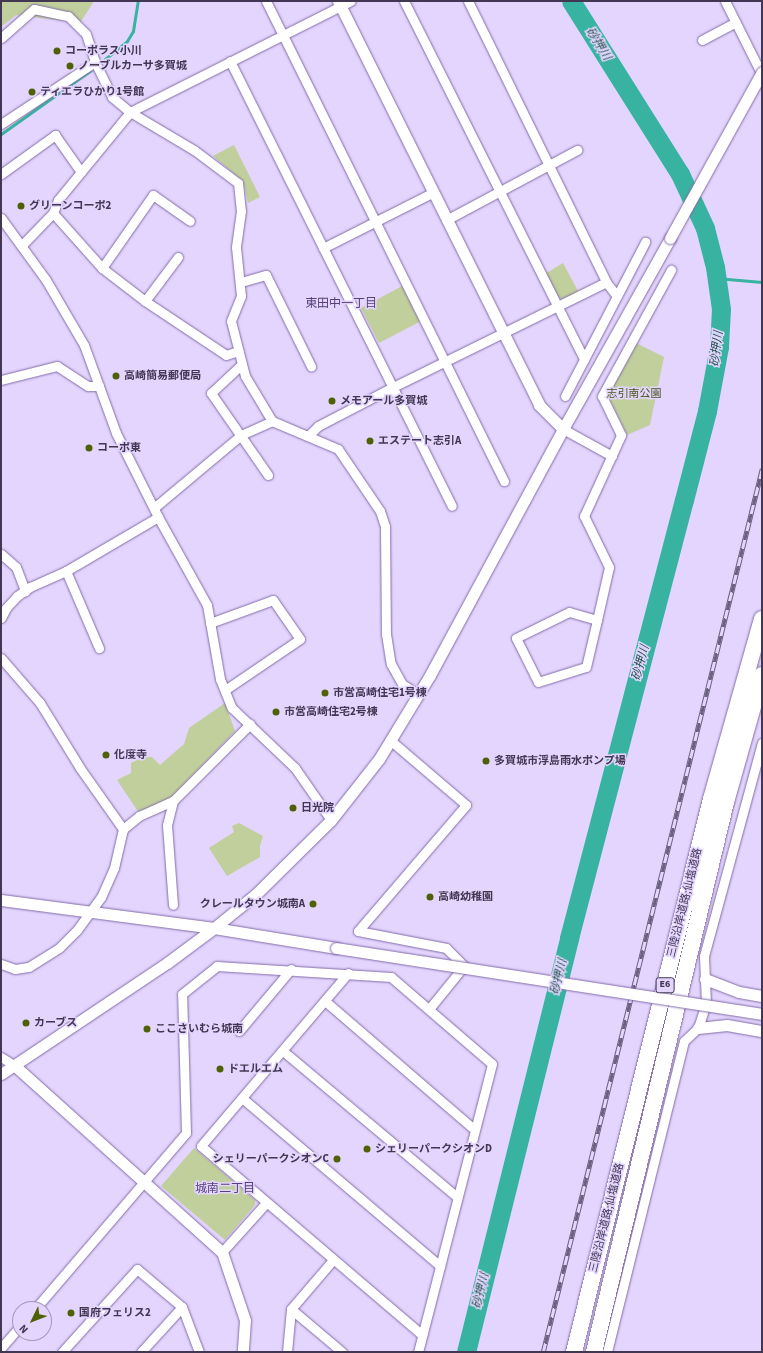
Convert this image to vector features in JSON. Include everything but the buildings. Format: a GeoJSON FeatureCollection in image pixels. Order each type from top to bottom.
{"type":"FeatureCollection","features":[{"type":"Feature","properties":{"kind":"highway","name":"三陸沿岸道路;仙塩道路"},"geometry":{"type":"LineString","coordinates":[[574,1352],[711,799],[762,619]]}},
{"type":"Feature","properties":{"kind":"highway","name":"三陸沿岸道路;仙塩道路"},"geometry":{"type":"LineString","coordinates":[[594,1352],[726,802],[762,675]]}},
{"type":"Feature","properties":{"kind":"street"},"geometry":{"type":"LineString","coordinates":[[266,1],[446,361],[504,481]]}},
{"type":"Feature","properties":{"kind":"street"},"geometry":{"type":"LineString","coordinates":[[22,245],[53,213],[58,200],[130,112],[282,35],[339,4],[351,1]]}},
{"type":"Feature","properties":{"kind":"street"},"geometry":{"type":"LineString","coordinates":[[404,1],[501,191],[584,359]]}},
{"type":"Feature","properties":{"kind":"street"},"geometry":{"type":"LineString","coordinates":[[468,1],[606,282],[616,295]]}},
{"type":"Feature","properties":{"kind":"street"},"geometry":{"type":"LineString","coordinates":[[726,1],[762,75]]}},
{"type":"Feature","properties":{"kind":"street"},"geometry":{"type":"LineString","coordinates":[[339,4],[539,405],[563,428],[612,456]]}},
{"type":"Feature","properties":{"kind":"street"},"geometry":{"type":"LineString","coordinates":[[1,38],[34,9],[68,16],[86,34],[95,62],[112,97],[130,112],[194,150],[238,183],[241,211],[236,247],[241,282],[241,296],[231,321],[245,376],[272,421],[338,449],[380,511],[385,526],[386,634],[391,664],[402,684],[418,694]]}},
{"type":"Feature","properties":{"kind":"street"},"geometry":{"type":"LineString","coordinates":[[702,40],[736,22]]}},
{"type":"Feature","properties":{"kind":"street"},"geometry":{"type":"LineString","coordinates":[[230,61],[452,506]]}},
{"type":"Feature","properties":{"kind":"street"},"geometry":{"type":"LineString","coordinates":[[1,124],[95,62]]}},
{"type":"Feature","properties":{"kind":"street"},"geometry":{"type":"LineString","coordinates":[[1,1074],[167,964],[214,928],[256,894],[331,820],[390,740],[418,694],[563,428],[762,72]]}},
{"type":"Feature","properties":{"kind":"street"},"geometry":{"type":"LineString","coordinates":[[1,174],[55,135],[81,172]]}},
{"type":"Feature","properties":{"kind":"street"},"geometry":{"type":"LineString","coordinates":[[446,220],[577,150]]}},
{"type":"Feature","properties":{"kind":"street"},"geometry":{"type":"LineString","coordinates":[[323,248],[432,193]]}},
{"type":"Feature","properties":{"kind":"street"},"geometry":{"type":"LineString","coordinates":[[102,268],[153,195],[190,220]]}},
{"type":"Feature","properties":{"kind":"street"},"geometry":{"type":"LineString","coordinates":[[53,213],[102,268],[145,301],[226,355],[238,351]]}},
{"type":"Feature","properties":{"kind":"street"},"geometry":{"type":"LineString","coordinates":[[1,218],[46,280],[84,345],[116,433],[155,507],[158,517],[207,604],[220,679],[232,708],[295,768],[331,820]]}},
{"type":"Feature","properties":{"kind":"street"},"geometry":{"type":"LineString","coordinates":[[565,396],[616,295],[645,242]]}},
{"type":"Feature","properties":{"kind":"street"},"geometry":{"type":"LineString","coordinates":[[145,301],[178,257]]}},
{"type":"Feature","properties":{"kind":"street"},"geometry":{"type":"LineString","coordinates":[[597,620],[569,612],[516,638],[538,682],[586,667],[597,620],[609,567],[584,516],[621,435],[602,396],[671,270]]}},
{"type":"Feature","properties":{"kind":"street"},"geometry":{"type":"LineString","coordinates":[[241,282],[266,275],[311,366]]}},
{"type":"Feature","properties":{"kind":"street"},"geometry":{"type":"LineString","coordinates":[[308,436],[318,426],[393,387],[606,282]]}},
{"type":"Feature","properties":{"kind":"street"},"geometry":{"type":"LineString","coordinates":[[241,364],[211,393],[268,475]]}},
{"type":"Feature","properties":{"kind":"street"},"geometry":{"type":"LineString","coordinates":[[1,380],[57,366],[88,386],[99,386]]}},
{"type":"Feature","properties":{"kind":"street"},"geometry":{"type":"LineString","coordinates":[[155,507],[241,435],[255,426],[272,421]]}},
{"type":"Feature","properties":{"kind":"street"},"geometry":{"type":"LineString","coordinates":[[1,618],[6,608],[25,590],[66,571],[158,517]]}},
{"type":"Feature","properties":{"kind":"street"},"geometry":{"type":"LineString","coordinates":[[1,554],[16,567],[25,590]]}},
{"type":"Feature","properties":{"kind":"street"},"geometry":{"type":"LineString","coordinates":[[66,571],[99,648]]}},
{"type":"Feature","properties":{"kind":"street"},"geometry":{"type":"LineString","coordinates":[[210,622],[273,600],[300,639],[225,690]]}},
{"type":"Feature","properties":{"kind":"street"},"geometry":{"type":"LineString","coordinates":[[1,658],[40,703],[80,768],[123,829]]}},
{"type":"Feature","properties":{"kind":"street"},"geometry":{"type":"LineString","coordinates":[[1,964],[15,969],[28,967],[59,948],[90,913],[114,868],[123,829],[139,816],[173,801],[250,724]]}},
{"type":"Feature","properties":{"kind":"street"},"geometry":{"type":"LineString","coordinates":[[390,740],[466,805],[358,931],[446,948],[464,966],[429,1009]]}},
{"type":"Feature","properties":{"kind":"street"},"geometry":{"type":"LineString","coordinates":[[607,1352],[684,1041],[698,1028],[706,1004],[704,956],[762,743]]}},
{"type":"Feature","properties":{"kind":"street"},"geometry":{"type":"LineString","coordinates":[[173,801],[167,825],[173,906]]}},
{"type":"Feature","properties":{"kind":"street"},"geometry":{"type":"LineString","coordinates":[[1,900],[90,913],[214,928],[762,1014]]}},
{"type":"Feature","properties":{"kind":"street"},"geometry":{"type":"LineString","coordinates":[[42,1301],[186,1133],[182,994],[217,966],[291,969],[392,977],[492,1064],[474,1129],[418,1352]]}},
{"type":"Feature","properties":{"kind":"street"},"geometry":{"type":"LineString","coordinates":[[239,1031],[291,969]]}},
{"type":"Feature","properties":{"kind":"street"},"geometry":{"type":"LineString","coordinates":[[348,973],[201,1146],[332,1260],[422,1335]]}},
{"type":"Feature","properties":{"kind":"street"},"geometry":{"type":"LineString","coordinates":[[705,979],[739,992],[762,996]]}},
{"type":"Feature","properties":{"kind":"street"},"geometry":{"type":"LineString","coordinates":[[325,1001],[474,1129]]}},
{"type":"Feature","properties":{"kind":"street"},"geometry":{"type":"LineString","coordinates":[[698,1028],[727,1025],[762,1031]]}},
{"type":"Feature","properties":{"kind":"street"},"geometry":{"type":"LineString","coordinates":[[283,1051],[457,1198]]}},
{"type":"Feature","properties":{"kind":"street"},"geometry":{"type":"LineString","coordinates":[[1,1057],[14,1065],[222,1252],[245,1320],[243,1352]]}},
{"type":"Feature","properties":{"kind":"street"},"geometry":{"type":"LineString","coordinates":[[242,1098],[440,1266]]}},
{"type":"Feature","properties":{"kind":"street"},"geometry":{"type":"LineString","coordinates":[[222,1252],[266,1202]]}},
{"type":"Feature","properties":{"kind":"street"},"geometry":{"type":"LineString","coordinates":[[287,1352],[291,1309],[332,1260]]}},
{"type":"Feature","properties":{"kind":"street"},"geometry":{"type":"LineString","coordinates":[[62,1352],[136,1269],[182,1307],[199,1352]]}},
{"type":"Feature","properties":{"kind":"street"},"geometry":{"type":"LineString","coordinates":[[141,1352],[182,1307]]}},
{"type":"Feature","properties":{"kind":"street"},"geometry":{"type":"LineString","coordinates":[[291,1309],[342,1352]]}},
{"type":"Feature","properties":{"kind":"street"},"geometry":{"type":"LineString","coordinates":[[1,1348],[12,1335]]}},
{"type":"Feature","properties":{"kind":"green space"},"geometry":{"type":"Polygon","coordinates":[[[1,1],[94,1],[80,23],[16,15],[1,27],[1,1]]]}},
{"type":"Feature","properties":{"kind":"green space"},"geometry":{"type":"Polygon","coordinates":[[[234,145],[260,197],[248,203],[243,181],[213,156],[234,145]]]}},
{"type":"Feature","properties":{"kind":"green space"},"geometry":{"type":"Polygon","coordinates":[[[563,263],[579,293],[562,299],[558,297],[545,274],[563,263]]]}},
{"type":"Feature","properties":{"kind":"green space"},"geometry":{"type":"Polygon","coordinates":[[[406,284],[423,320],[379,343],[361,308],[406,284]]]}},
{"type":"Feature","properties":{"kind":"green space","name":"志引南公園"},"geometry":{"type":"Polygon","coordinates":[[[636,343],[664,357],[650,425],[627,435],[608,395],[636,343]]]}},
{"type":"Feature","properties":{"kind":"green space"},"geometry":{"type":"Polygon","coordinates":[[[225,703],[235,731],[170,799],[139,813],[117,780],[131,773],[131,763],[143,757],[152,757],[160,765],[184,744],[189,728],[225,703]]]}},
{"type":"Feature","properties":{"kind":"green space"},"geometry":{"type":"Polygon","coordinates":[[[239,823],[263,836],[260,846],[260,857],[227,876],[209,848],[234,832],[232,826],[239,823]]]}},
{"type":"Feature","properties":{"kind":"green space"},"geometry":{"type":"Polygon","coordinates":[[[194,1148],[255,1200],[255,1205],[225,1240],[161,1186],[194,1148]]]}},
{"type":"Feature","properties":{"kind":"waterway"},"geometry":{"type":"LineString","coordinates":[[105,59],[127,41],[133,31],[138,1]]}},
{"type":"Feature","properties":{"kind":"waterway","name":"砂押川"},"geometry":{"type":"LineString","coordinates":[[466,1352],[569,938],[707,411],[719,347],[721,309],[715,267],[705,228],[680,174],[571,1]]}},
{"type":"Feature","properties":{"kind":"waterway"},"geometry":{"type":"LineString","coordinates":[[1,134],[91,70]]}},
{"type":"Feature","properties":{"kind":"waterway"},"geometry":{"type":"LineString","coordinates":[[716,278],[762,282]]}},
{"type":"Feature","properties":{"kind":"railway"},"geometry":{"type":"LineString","coordinates":[[543,1352],[762,469]]}},
{"type":"Feature","properties":{"kind":"place","name":"コーポラス小川"},"geometry":{"type":"Point","coordinates":[57,51]}},
{"type":"Feature","properties":{"kind":"place","name":"ノーブルカーサ多賀城"},"geometry":{"type":"Point","coordinates":[70,66]}},
{"type":"Feature","properties":{"kind":"place","name":"ティエラひかり1号館"},"geometry":{"type":"Point","coordinates":[32,92]}},
{"type":"Feature","properties":{"kind":"place","name":"グリーンコーポ2"},"geometry":{"type":"Point","coordinates":[21,206]}},
{"type":"Feature","properties":{"kind":"place","name":"高崎簡易郵便局"},"geometry":{"type":"Point","coordinates":[116,376]}},
{"type":"Feature","properties":{"kind":"place","name":"メモアール多賀城"},"geometry":{"type":"Point","coordinates":[332,401]}},
{"type":"Feature","properties":{"kind":"place","name":"エステート志引A"},"geometry":{"type":"Point","coordinates":[370,441]}},
{"type":"Feature","properties":{"kind":"place","name":"コーポ東"},"geometry":{"type":"Point","coordinates":[89,448]}},
{"type":"Feature","properties":{"kind":"place","name":"市営高崎住宅1号棟"},"geometry":{"type":"Point","coordinates":[325,693]}},
{"type":"Feature","properties":{"kind":"place","name":"市営高崎住宅2号棟"},"geometry":{"type":"Point","coordinates":[276,712]}},
{"type":"Feature","properties":{"kind":"place","name":"化度寺"},"geometry":{"type":"Point","coordinates":[106,755]}},
{"type":"Feature","properties":{"kind":"place","name":"多賀城市浮島雨水ポンプ場"},"geometry":{"type":"Point","coordinates":[486,761]}},
{"type":"Feature","properties":{"kind":"place","name":"日光院"},"geometry":{"type":"Point","coordinates":[293,808]}},
{"type":"Feature","properties":{"kind":"place","name":"高崎幼稚園"},"geometry":{"type":"Point","coordinates":[430,897]}},
{"type":"Feature","properties":{"kind":"place","name":"クレールタウン城南A"},"geometry":{"type":"Point","coordinates":[313,904]}},
{"type":"Feature","properties":{"kind":"place","name":"カーブス"},"geometry":{"type":"Point","coordinates":[26,1023]}},
{"type":"Feature","properties":{"kind":"place","name":"ここさいむら城南"},"geometry":{"type":"Point","coordinates":[147,1029]}},
{"type":"Feature","properties":{"kind":"place","name":"ドエルエム"},"geometry":{"type":"Point","coordinates":[220,1069]}},
{"type":"Feature","properties":{"kind":"place","name":"シェリーパークシオンD"},"geometry":{"type":"Point","coordinates":[367,1149]}},
{"type":"Feature","properties":{"kind":"place","name":"シェリーパークシオンC"},"geometry":{"type":"Point","coordinates":[337,1159]}},
{"type":"Feature","properties":{"kind":"place","name":"国府フェリス2"},"geometry":{"type":"Point","coordinates":[71,1313]}},
{"type":"Feature","properties":{"kind":"district","name":"東田中一丁目"},"geometry":{"type":"Point","coordinates":[341,304]}},
{"type":"Feature","properties":{"kind":"district","name":"城南二丁目"},"geometry":{"type":"Point","coordinates":[225,1189]}}]}
